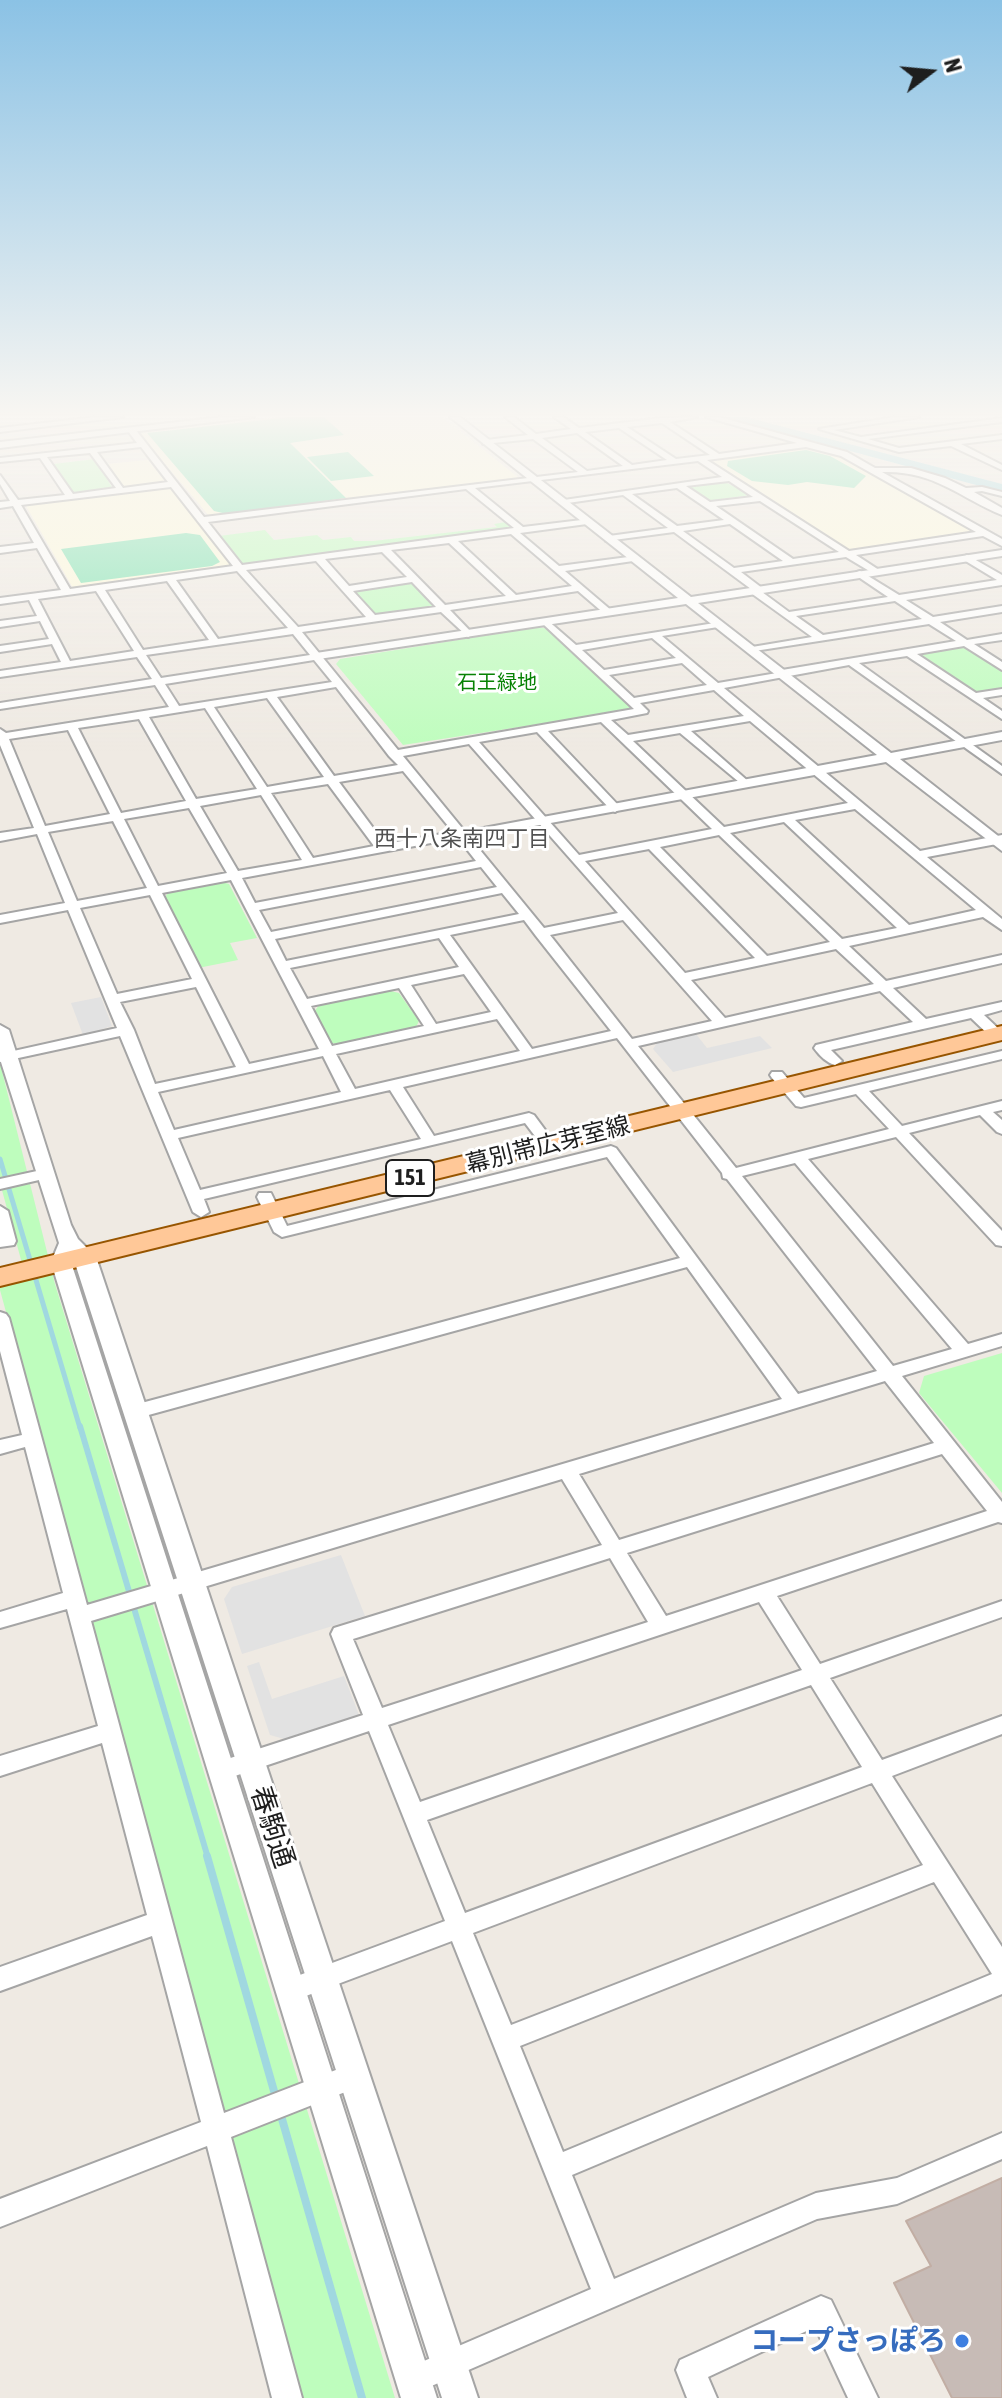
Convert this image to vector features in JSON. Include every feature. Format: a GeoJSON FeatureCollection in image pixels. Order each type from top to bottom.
{"type":"FeatureCollection","features":[{"type":"Feature","properties":{"kind":"main road","name":"幕別帯広芽室線"},"geometry":{"type":"LineString","coordinates":[[782,1079],[835,1061],[994,1030]]}},
{"type":"Feature","properties":{"kind":"main road","name":"幕別帯広芽室線"},"geometry":{"type":"LineString","coordinates":[[0,1277],[72,1254],[269,1204],[994,1030]]}},
{"type":"Feature","properties":{"kind":"main road","name":"幕別帯広芽室線"},"geometry":{"type":"LineString","coordinates":[[0,1260],[72,1254],[198,1204],[269,1204],[491,1170],[544,1138]]}},
{"type":"Feature","properties":{"kind":"street"},"geometry":{"type":"LineString","coordinates":[[30,529],[67,592]]}},
{"type":"Feature","properties":{"kind":"street"},"geometry":{"type":"LineString","coordinates":[[208,529],[295,630],[541,933],[729,1175],[1001,1515],[660,1624],[220,1771]]}},
{"type":"Feature","properties":{"kind":"street"},"geometry":{"type":"LineString","coordinates":[[515,529],[609,613]]}},
{"type":"Feature","properties":{"kind":"street"},"geometry":{"type":"LineString","coordinates":[[1,599],[532,529]]}},
{"type":"Feature","properties":{"kind":"street"},"geometry":{"type":"LineString","coordinates":[[597,529],[1000,841]]}},
{"type":"Feature","properties":{"kind":"street"},"geometry":{"type":"LineString","coordinates":[[609,539],[675,529],[820,638]]}},
{"type":"Feature","properties":{"kind":"street"},"geometry":{"type":"LineString","coordinates":[[743,529],[791,562]]}},
{"type":"Feature","properties":{"kind":"street"},"geometry":{"type":"LineString","coordinates":[[808,529],[876,572]]}},
{"type":"Feature","properties":{"kind":"street"},"geometry":{"type":"LineString","coordinates":[[978,529],[1002,543]]}},
{"type":"Feature","properties":{"kind":"street"},"geometry":{"type":"LineString","coordinates":[[732,571],[985,533]]}},
{"type":"Feature","properties":{"kind":"street"},"geometry":{"type":"LineString","coordinates":[[451,540],[514,598]]}},
{"type":"Feature","properties":{"kind":"street"},"geometry":{"type":"LineString","coordinates":[[0,550],[39,545]]}},
{"type":"Feature","properties":{"kind":"street"},"geometry":{"type":"LineString","coordinates":[[385,549],[468,634]]}},
{"type":"Feature","properties":{"kind":"street"},"geometry":{"type":"LineString","coordinates":[[0,706],[1002,553]]}},
{"type":"Feature","properties":{"kind":"street"},"geometry":{"type":"LineString","coordinates":[[319,558],[373,619]]}},
{"type":"Feature","properties":{"kind":"street"},"geometry":{"type":"LineString","coordinates":[[557,569],[633,558]]}},
{"type":"Feature","properties":{"kind":"street"},"geometry":{"type":"LineString","coordinates":[[967,558],[1002,580]]}},
{"type":"Feature","properties":{"kind":"street"},"geometry":{"type":"LineString","coordinates":[[860,574],[1002,667]]}},
{"type":"Feature","properties":{"kind":"street"},"geometry":{"type":"LineString","coordinates":[[170,578],[215,642]]}},
{"type":"Feature","properties":{"kind":"street"},"geometry":{"type":"LineString","coordinates":[[346,589],[415,579]]}},
{"type":"Feature","properties":{"kind":"street"},"geometry":{"type":"LineString","coordinates":[[787,615],[1002,580]]}},
{"type":"Feature","properties":{"kind":"street"},"geometry":{"type":"LineString","coordinates":[[99,588],[176,710]]}},
{"type":"Feature","properties":{"kind":"street"},"geometry":{"type":"LineString","coordinates":[[0,674],[580,588]]}},
{"type":"Feature","properties":{"kind":"street"},"geometry":{"type":"LineString","coordinates":[[32,597],[67,664]]}},
{"type":"Feature","properties":{"kind":"street"},"geometry":{"type":"LineString","coordinates":[[752,650],[1002,609]]}},
{"type":"Feature","properties":{"kind":"street"},"geometry":{"type":"LineString","coordinates":[[0,624],[44,618]]}},
{"type":"Feature","properties":{"kind":"street"},"geometry":{"type":"LineString","coordinates":[[393,754],[643,711],[546,622]]}},
{"type":"Feature","properties":{"kind":"street"},"geometry":{"type":"LineString","coordinates":[[574,648],[718,624]]}},
{"type":"Feature","properties":{"kind":"street"},"geometry":{"type":"LineString","coordinates":[[654,635],[1002,926]]}},
{"type":"Feature","properties":{"kind":"street"},"geometry":{"type":"LineString","coordinates":[[632,701],[1002,637]]}},
{"type":"Feature","properties":{"kind":"street"},"geometry":{"type":"LineString","coordinates":[[0,649],[55,641]]}},
{"type":"Feature","properties":{"kind":"street"},"geometry":{"type":"LineString","coordinates":[[908,652],[1002,716]]}},
{"type":"Feature","properties":{"kind":"street"},"geometry":{"type":"LineString","coordinates":[[602,673],[684,660]]}},
{"type":"Feature","properties":{"kind":"street"},"geometry":{"type":"LineString","coordinates":[[851,662],[1002,771]]}},
{"type":"Feature","properties":{"kind":"street"},"geometry":{"type":"LineString","coordinates":[[337,684],[1,734],[198,1204],[529,1118],[544,1138]]}},
{"type":"Feature","properties":{"kind":"street"},"geometry":{"type":"LineString","coordinates":[[974,697],[1002,692]]}},
{"type":"Feature","properties":{"kind":"street"},"geometry":{"type":"LineString","coordinates":[[270,695],[381,848]]}},
{"type":"Feature","properties":{"kind":"street"},"geometry":{"type":"LineString","coordinates":[[208,705],[309,861]]}},
{"type":"Feature","properties":{"kind":"street"},"geometry":{"type":"LineString","coordinates":[[142,715],[234,875],[350,1094]]}},
{"type":"Feature","properties":{"kind":"street"},"geometry":{"type":"LineString","coordinates":[[602,717],[923,1024]]}},
{"type":"Feature","properties":{"kind":"street"},"geometry":{"type":"LineString","coordinates":[[626,739],[754,717]]}},
{"type":"Feature","properties":{"kind":"street"},"geometry":{"type":"LineString","coordinates":[[71,726],[244,1069]]}},
{"type":"Feature","properties":{"kind":"street"},"geometry":{"type":"LineString","coordinates":[[539,728],[615,808]]}},
{"type":"Feature","properties":{"kind":"street"},"geometry":{"type":"LineString","coordinates":[[683,730],[745,784]]}},
{"type":"Feature","properties":{"kind":"street"},"geometry":{"type":"LineString","coordinates":[[0,919],[1002,736]]}},
{"type":"Feature","properties":{"kind":"street"},"geometry":{"type":"LineString","coordinates":[[471,740],[722,1023]]}},
{"type":"Feature","properties":{"kind":"street"},"geometry":{"type":"LineString","coordinates":[[0,837],[404,767]]}},
{"type":"Feature","properties":{"kind":"street"},"geometry":{"type":"LineString","coordinates":[[577,859],[856,805]]}},
{"type":"Feature","properties":{"kind":"street"},"geometry":{"type":"LineString","coordinates":[[786,818],[906,929]]}},
{"type":"Feature","properties":{"kind":"street"},"geometry":{"type":"LineString","coordinates":[[917,855],[1000,841]]}},
{"type":"Feature","properties":{"kind":"street"},"geometry":{"type":"LineString","coordinates":[[652,845],[764,960]]}},
{"type":"Feature","properties":{"kind":"street"},"geometry":{"type":"LineString","coordinates":[[251,908],[484,863]]}},
{"type":"Feature","properties":{"kind":"street"},"geometry":{"type":"LineString","coordinates":[[267,937],[505,889]]}},
{"type":"Feature","properties":{"kind":"street"},"geometry":{"type":"LineString","coordinates":[[683,978],[986,912]]}},
{"type":"Feature","properties":{"kind":"street"},"geometry":{"type":"LineString","coordinates":[[541,933],[627,915]]}},
{"type":"Feature","properties":{"kind":"street"},"geometry":{"type":"LineString","coordinates":[[281,966],[527,916]]}},
{"type":"Feature","properties":{"kind":"street"},"geometry":{"type":"LineString","coordinates":[[442,933],[528,1053]]}},
{"type":"Feature","properties":{"kind":"street"},"geometry":{"type":"LineString","coordinates":[[171,1135],[528,1053],[722,1023],[1002,959]]}},
{"type":"Feature","properties":{"kind":"street"},"geometry":{"type":"LineString","coordinates":[[302,1004],[468,969]]}},
{"type":"Feature","properties":{"kind":"street"},"geometry":{"type":"LineString","coordinates":[[114,999],[200,982]]}},
{"type":"Feature","properties":{"kind":"street"},"geometry":{"type":"LineString","coordinates":[[403,983],[432,1028]]}},
{"type":"Feature","properties":{"kind":"street"},"geometry":{"type":"LineString","coordinates":[[782,1079],[801,1103],[860,1090],[994,1030],[1002,1006]]}},
{"type":"Feature","properties":{"kind":"street"},"geometry":{"type":"LineString","coordinates":[[152,1089],[500,1014]]}},
{"type":"Feature","properties":{"kind":"street"},"geometry":{"type":"LineString","coordinates":[[835,1061],[821,1048],[923,1024],[994,1030]]}},
{"type":"Feature","properties":{"kind":"street"},"geometry":{"type":"LineString","coordinates":[[0,1030],[4,1057],[72,1254]]}},
{"type":"Feature","properties":{"kind":"street"},"geometry":{"type":"LineString","coordinates":[[4,1057],[127,1030]]}},
{"type":"Feature","properties":{"kind":"street"},"geometry":{"type":"LineString","coordinates":[[394,1084],[430,1142]]}},
{"type":"Feature","properties":{"kind":"street"},"geometry":{"type":"LineString","coordinates":[[860,1090],[1002,1241]]}},
{"type":"Feature","properties":{"kind":"street"},"geometry":{"type":"LineString","coordinates":[[729,1175],[1002,1105]]}},
{"type":"Feature","properties":{"kind":"street"},"geometry":{"type":"LineString","coordinates":[[982,1109],[1002,1129]]}},
{"type":"Feature","properties":{"kind":"street"},"geometry":{"type":"LineString","coordinates":[[491,1170],[611,1151],[795,1403]]}},
{"type":"Feature","properties":{"kind":"street"},"geometry":{"type":"LineString","coordinates":[[798,1157],[964,1351]]}},
{"type":"Feature","properties":{"kind":"street"},"geometry":{"type":"LineString","coordinates":[[0,1184],[46,1174]]}},
{"type":"Feature","properties":{"kind":"street"},"geometry":{"type":"LineString","coordinates":[[0,1211],[8,1241],[0,1242]]}},
{"type":"Feature","properties":{"kind":"street","name":"春駒通"},"geometry":{"type":"LineString","coordinates":[[72,1254],[134,1412],[193,1582],[454,2382]]}},
{"type":"Feature","properties":{"kind":"street","name":"春駒通"},"geometry":{"type":"LineString","coordinates":[[72,1254],[164,1591],[416,2389]]}},
{"type":"Feature","properties":{"kind":"street"},"geometry":{"type":"LineString","coordinates":[[134,1412],[692,1260]]}},
{"type":"Feature","properties":{"kind":"street"},"geometry":{"type":"LineString","coordinates":[[0,1318],[287,2398]]}},
{"type":"Feature","properties":{"kind":"street"},"geometry":{"type":"LineString","coordinates":[[0,1620],[164,1591],[1002,1340]]}},
{"type":"Feature","properties":{"kind":"street"},"geometry":{"type":"LineString","coordinates":[[0,1447],[31,1439]]}},
{"type":"Feature","properties":{"kind":"street"},"geometry":{"type":"LineString","coordinates":[[607,2295],[341,1634],[946,1446]]}},
{"type":"Feature","properties":{"kind":"street"},"geometry":{"type":"LineString","coordinates":[[568,1472],[660,1624]]}},
{"type":"Feature","properties":{"kind":"street"},"geometry":{"type":"LineString","coordinates":[[763,1591],[1002,1969]]}},
{"type":"Feature","properties":{"kind":"street"},"geometry":{"type":"LineString","coordinates":[[415,1814],[1002,1609]]}},
{"type":"Feature","properties":{"kind":"street"},"geometry":{"type":"LineString","coordinates":[[290,1990],[1002,1725]]}},
{"type":"Feature","properties":{"kind":"street"},"geometry":{"type":"LineString","coordinates":[[0,1766],[111,1731]]}},
{"type":"Feature","properties":{"kind":"street"},"geometry":{"type":"LineString","coordinates":[[504,2040],[940,1869]]}},
{"type":"Feature","properties":{"kind":"street"},"geometry":{"type":"LineString","coordinates":[[0,1979],[159,1922]]}},
{"type":"Feature","properties":{"kind":"street"},"geometry":{"type":"LineString","coordinates":[[557,2168],[1002,1982]]}},
{"type":"Feature","properties":{"kind":"street"},"geometry":{"type":"LineString","coordinates":[[0,2213],[354,2076]]}},
{"type":"Feature","properties":{"kind":"street"},"geometry":{"type":"LineString","coordinates":[[416,2389],[454,2382],[607,2295],[816,2206],[897,2191],[1002,2146]]}},
{"type":"Feature","properties":{"kind":"street"},"geometry":{"type":"LineString","coordinates":[[702,2398],[690,2370],[821,2310],[863,2398]]}},
{"type":"Feature","properties":{"kind":"shaded area"},"geometry":{"type":"Polygon","coordinates":[[[39,529],[203,529],[231,566],[73,588],[39,529]]]}},
{"type":"Feature","properties":{"kind":"shaded area"},"geometry":{"type":"Polygon","coordinates":[[[817,529],[968,529],[973,532],[850,550],[817,529]]]}},
{"type":"Feature","properties":{"kind":"shaded area"},"geometry":{"type":"Polygon","coordinates":[[[101,997],[112,1026],[83,1035],[71,1003],[101,997]]]}},
{"type":"Feature","properties":{"kind":"shaded area"},"geometry":{"type":"Polygon","coordinates":[[[696,1034],[707,1048],[760,1036],[772,1048],[673,1072],[653,1049],[657,1043],[696,1034]]]}},
{"type":"Feature","properties":{"kind":"shaded area"},"geometry":{"type":"Polygon","coordinates":[[[341,1555],[365,1616],[242,1654],[224,1599],[232,1587],[341,1555]]]}},
{"type":"Feature","properties":{"kind":"shaded area"},"geometry":{"type":"Polygon","coordinates":[[[259,1662],[272,1699],[344,1676],[359,1715],[284,1739],[270,1735],[247,1666],[259,1662]]]}},
{"type":"Feature","properties":{"kind":"green space"},"geometry":{"type":"Polygon","coordinates":[[[480,529],[514,529],[243,565],[219,536],[265,530],[274,540],[317,535],[323,540],[351,537],[354,541],[480,529]]]}},
{"type":"Feature","properties":{"kind":"green space"},"geometry":{"type":"Polygon","coordinates":[[[186,533],[200,535],[220,562],[212,566],[81,583],[61,549],[186,533]]]}},
{"type":"Feature","properties":{"kind":"green space"},"geometry":{"type":"Polygon","coordinates":[[[411,581],[436,606],[434,608],[374,615],[353,591],[411,581]]]}},
{"type":"Feature","properties":{"kind":"green space","name":"石王緑地"},"geometry":{"type":"Polygon","coordinates":[[[538,627],[549,629],[632,705],[630,710],[403,745],[336,664],[340,659],[538,627]]]}},
{"type":"Feature","properties":{"kind":"green space"},"geometry":{"type":"Polygon","coordinates":[[[964,647],[1002,671],[1002,690],[974,693],[918,652],[964,647]]]}},
{"type":"Feature","properties":{"kind":"green space"},"geometry":{"type":"Polygon","coordinates":[[[222,882],[229,884],[257,938],[230,943],[238,960],[198,968],[164,898],[169,892],[222,882]]]}},
{"type":"Feature","properties":{"kind":"green space"},"geometry":{"type":"Polygon","coordinates":[[[387,990],[399,993],[419,1021],[416,1027],[339,1044],[330,1043],[314,1012],[319,1005],[387,990]]]}},
{"type":"Feature","properties":{"kind":"green space"},"geometry":{"type":"Polygon","coordinates":[[[0,1063],[55,1284],[395,2398],[302,2398],[0,1290],[0,1285],[26,1278],[0,1183],[0,1063]]]}},
{"type":"Feature","properties":{"kind":"green space"},"geometry":{"type":"Polygon","coordinates":[[[1002,1353],[1002,1493],[919,1393],[924,1376],[1002,1353]]]}},
{"type":"Feature","properties":{"kind":"building","name":"コープさっぽろ"},"geometry":{"type":"Polygon","coordinates":[[[1002,2178],[1002,2398],[952,2398],[894,2283],[931,2266],[906,2221],[1002,2178]]]}},
{"type":"Feature","properties":{"kind":"waterway"},"geometry":{"type":"LineString","coordinates":[[0,1159],[80,1428]]}},
{"type":"Feature","properties":{"kind":"waterway"},"geometry":{"type":"LineString","coordinates":[[80,1426],[208,1858]]}},
{"type":"Feature","properties":{"kind":"waterway"},"geometry":{"type":"LineString","coordinates":[[207,1856],[276,2098]]}},
{"type":"Feature","properties":{"kind":"waterway"},"geometry":{"type":"LineString","coordinates":[[280,2112],[362,2398]]}},
{"type":"Feature","properties":{"kind":"place","name":"コープさっぽろ"},"geometry":{"type":"Point","coordinates":[962,2341]}},
{"type":"Feature","properties":{"kind":"district","name":"西十八条南四丁目"},"geometry":{"type":"Point","coordinates":[462,839]}}]}
